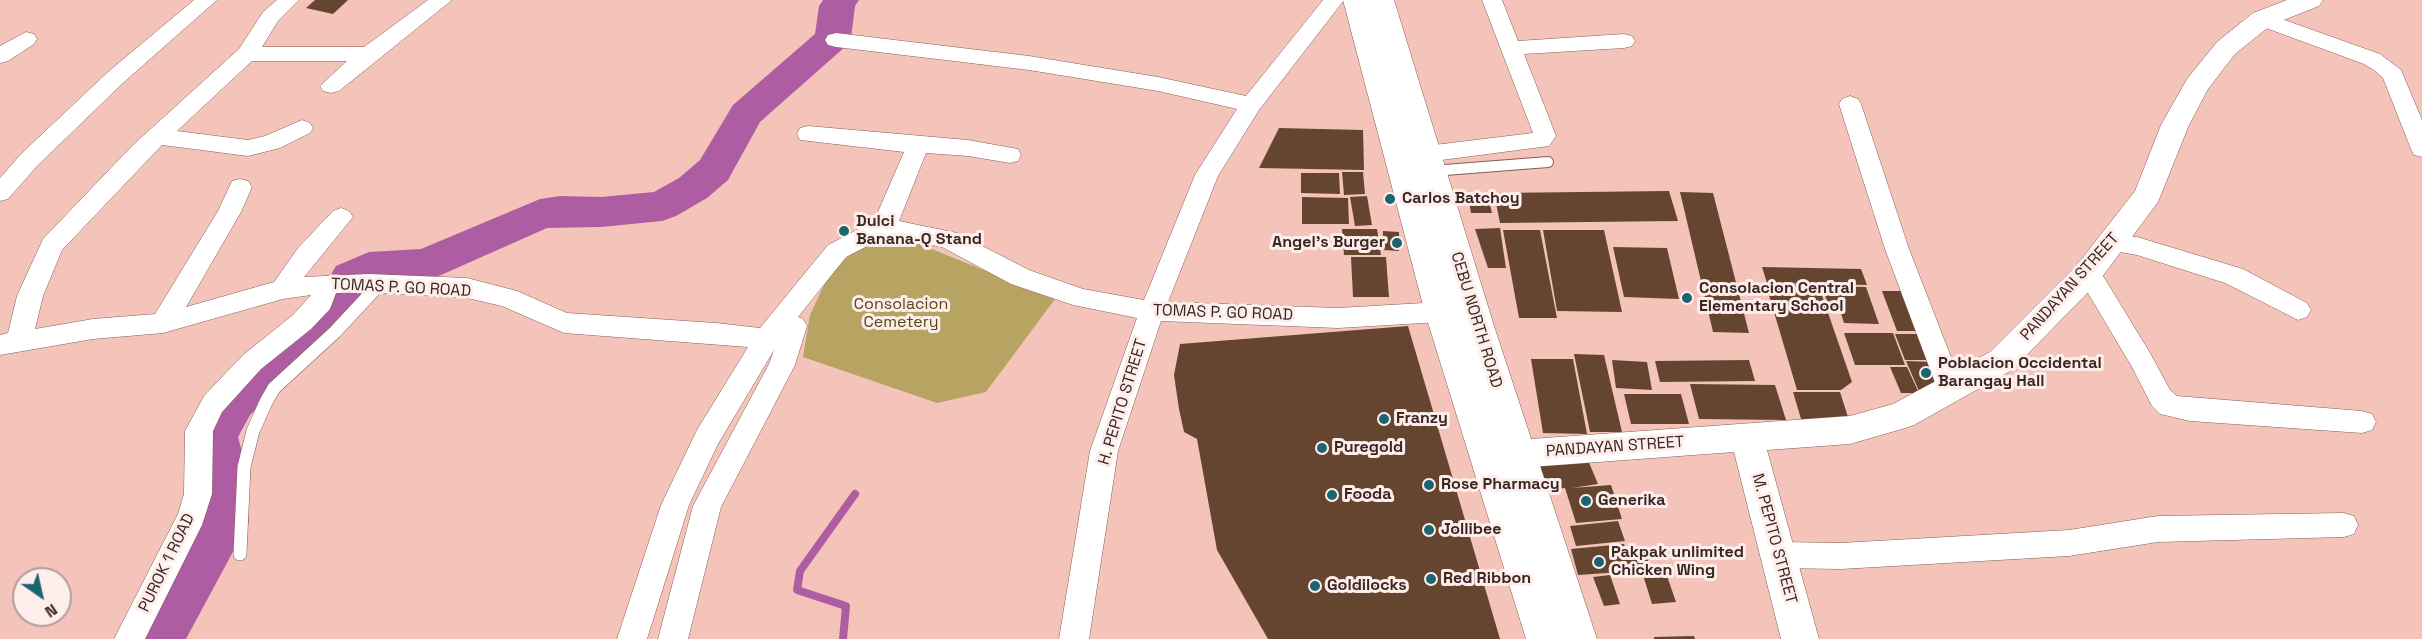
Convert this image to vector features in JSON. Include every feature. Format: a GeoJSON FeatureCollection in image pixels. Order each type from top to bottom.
{"type":"FeatureCollection","features":[{"type":"Feature","properties":{"kind":"main road","name":"CEBU NORTH ROAD"},"geometry":{"type":"LineString","coordinates":[[1356,0],[1456,311],[1546,639]]}},
{"type":"Feature","properties":{"kind":"main road","name":"CEBU NORTH ROAD"},"geometry":{"type":"LineString","coordinates":[[1381,0],[1429,163],[1456,311],[1517,454],[1577,639]]}},
{"type":"Feature","properties":{"kind":"street"},"geometry":{"type":"LineString","coordinates":[[0,193],[29,160],[116,77],[207,0]]}},
{"type":"Feature","properties":{"kind":"street"},"geometry":{"type":"LineString","coordinates":[[10,343],[52,245],[157,136],[247,54],[270,17],[289,0]]}},
{"type":"Feature","properties":{"kind":"street"},"geometry":{"type":"LineString","coordinates":[[331,87],[369,54],[442,0]]}},
{"type":"Feature","properties":{"kind":"street","name":"H. PEPITO STREET"},"geometry":{"type":"LineString","coordinates":[[1074,639],[1104,451],[1152,311],[1207,175],[1251,105],[1334,0]]}},
{"type":"Feature","properties":{"kind":"street"},"geometry":{"type":"LineString","coordinates":[[1429,163],[1541,140],[1545,136],[1492,0]]}},
{"type":"Feature","properties":{"kind":"street","name":"PANDAYAN STREET"},"geometry":{"type":"LineString","coordinates":[[1517,454],[1850,430],[1902,415],[2001,361],[2088,273],[2148,195],[2175,125],[2197,85],[2226,48],[2262,19],[2310,0]]}},
{"type":"Feature","properties":{"kind":"street"},"geometry":{"type":"LineString","coordinates":[[2262,19],[2372,59],[2382,65],[2393,75],[2422,149]]}},
{"type":"Feature","properties":{"kind":"street"},"geometry":{"type":"LineString","coordinates":[[0,56],[26,39]]}},
{"type":"Feature","properties":{"kind":"street"},"geometry":{"type":"LineString","coordinates":[[836,40],[1041,65],[1158,84],[1251,105]]}},
{"type":"Feature","properties":{"kind":"street"},"geometry":{"type":"LineString","coordinates":[[1512,48],[1624,41]]}},
{"type":"Feature","properties":{"kind":"street"},"geometry":{"type":"LineString","coordinates":[[247,54],[369,54]]}},
{"type":"Feature","properties":{"kind":"street"},"geometry":{"type":"LineString","coordinates":[[1850,104],[1897,249],[1950,388]]}},
{"type":"Feature","properties":{"kind":"street"},"geometry":{"type":"LineString","coordinates":[[157,136],[248,148],[272,142],[302,128]]}},
{"type":"Feature","properties":{"kind":"street"},"geometry":{"type":"LineString","coordinates":[[808,134],[968,148],[1010,155]]}},
{"type":"Feature","properties":{"kind":"street"},"geometry":{"type":"LineString","coordinates":[[632,639],[675,505],[707,438],[778,340],[800,296],[837,251],[884,227],[918,145]]}},
{"type":"Feature","properties":{"kind":"street"},"geometry":{"type":"LineString","coordinates":[[163,323],[229,212],[240,187]]}},
{"type":"Feature","properties":{"kind":"street"},"geometry":{"type":"LineString","coordinates":[[283,290],[307,254],[341,217]]}},
{"type":"Feature","properties":{"kind":"street","name":"TOMAS P. GO ROAD"},"geometry":{"type":"LineString","coordinates":[[884,227],[948,238],[1020,277],[1082,298],[1152,311],[1338,318],[1456,311]]}},
{"type":"Feature","properties":{"kind":"street"},"geometry":{"type":"LineString","coordinates":[[2112,243],[2137,246],[2234,276],[2298,310]]}},
{"type":"Feature","properties":{"kind":"street"},"geometry":{"type":"LineString","coordinates":[[2088,273],[2161,398],[2169,406],[2190,410],[2362,422]]}},
{"type":"Feature","properties":{"kind":"street","name":"TOMAS P. GO ROAD"},"geometry":{"type":"LineString","coordinates":[[10,343],[93,328],[163,323],[283,290],[332,284],[467,288],[508,298],[564,323],[716,333],[778,340]]}},
{"type":"Feature","properties":{"kind":"street","name":"PUROK 1 ROAD"},"geometry":{"type":"LineString","coordinates":[[129,639],[192,516],[198,494],[199,431],[213,404],[252,362],[302,322],[321,302],[332,284]]}},
{"type":"Feature","properties":{"kind":"street"},"geometry":{"type":"LineString","coordinates":[[673,639],[707,506],[782,365],[778,340]]}},
{"type":"Feature","properties":{"kind":"street","name":"M. PEPITO STREET"},"geometry":{"type":"LineString","coordinates":[[1747,439],[1800,639]]}},
{"type":"Feature","properties":{"kind":"street"},"geometry":{"type":"LineString","coordinates":[[1779,555],[1841,556],[2069,543],[2158,529],[2344,525]]}},
{"type":"Feature","properties":{"kind":"lane"},"geometry":{"type":"LineString","coordinates":[[1429,163],[1548,162]]}},
{"type":"Feature","properties":{"kind":"lane"},"geometry":{"type":"LineString","coordinates":[[240,554],[244,467],[253,431],[266,402],[274,388],[336,332],[375,284]]}},
{"type":"Feature","properties":{"kind":"green space","name":"Consolacion Cemetery"},"geometry":{"type":"Polygon","coordinates":[[[883,235],[907,239],[1055,299],[986,392],[937,403],[803,357],[810,315],[829,274],[853,252],[883,235]]]}},
{"type":"Feature","properties":{"kind":"building"},"geometry":{"type":"Polygon","coordinates":[[[315,0],[348,0],[333,14],[306,8],[315,0]]]}},
{"type":"Feature","properties":{"kind":"building"},"geometry":{"type":"Polygon","coordinates":[[[1279,128],[1363,130],[1364,170],[1259,168],[1279,128]]]}},
{"type":"Feature","properties":{"kind":"building"},"geometry":{"type":"Polygon","coordinates":[[[1342,172],[1363,172],[1365,194],[1344,195],[1342,172]]]}},
{"type":"Feature","properties":{"kind":"building"},"geometry":{"type":"Polygon","coordinates":[[[1301,173],[1339,173],[1340,194],[1301,193],[1301,173]]]}},
{"type":"Feature","properties":{"kind":"building"},"geometry":{"type":"Polygon","coordinates":[[[1669,191],[1678,221],[1500,223],[1494,193],[1669,191]]]}},
{"type":"Feature","properties":{"kind":"building"},"geometry":{"type":"Polygon","coordinates":[[[1680,192],[1713,193],[1749,333],[1713,332],[1680,192]]]}},
{"type":"Feature","properties":{"kind":"building"},"geometry":{"type":"Polygon","coordinates":[[[1367,196],[1372,225],[1355,226],[1350,197],[1367,196]]]}},
{"type":"Feature","properties":{"kind":"building"},"geometry":{"type":"Polygon","coordinates":[[[1468,196],[1488,196],[1492,213],[1471,213],[1468,196]]]}},
{"type":"Feature","properties":{"kind":"building"},"geometry":{"type":"Polygon","coordinates":[[[1302,197],[1348,198],[1349,224],[1302,224],[1302,197]]]}},
{"type":"Feature","properties":{"kind":"building"},"geometry":{"type":"Polygon","coordinates":[[[1500,228],[1506,268],[1488,268],[1475,229],[1500,228]]]}},
{"type":"Feature","properties":{"kind":"building"},"geometry":{"type":"Polygon","coordinates":[[[1342,229],[1377,229],[1381,255],[1344,255],[1342,229]]]}},
{"type":"Feature","properties":{"kind":"building"},"geometry":{"type":"Polygon","coordinates":[[[1503,230],[1540,230],[1557,318],[1519,318],[1503,230]]]}},
{"type":"Feature","properties":{"kind":"building"},"geometry":{"type":"Polygon","coordinates":[[[1543,230],[1604,230],[1622,312],[1557,311],[1543,230]]]}},
{"type":"Feature","properties":{"kind":"building"},"geometry":{"type":"Polygon","coordinates":[[[1383,231],[1399,232],[1399,251],[1383,250],[1383,231]]]}},
{"type":"Feature","properties":{"kind":"building"},"geometry":{"type":"Polygon","coordinates":[[[1613,247],[1667,248],[1679,299],[1624,297],[1613,247]]]}},
{"type":"Feature","properties":{"kind":"building"},"geometry":{"type":"Polygon","coordinates":[[[1351,257],[1386,257],[1389,297],[1353,297],[1351,257]]]}},
{"type":"Feature","properties":{"kind":"building"},"geometry":{"type":"Polygon","coordinates":[[[1762,267],[1861,269],[1867,285],[1818,284],[1852,382],[1841,390],[1797,390],[1766,285],[1812,284],[1767,283],[1762,267]]]}},
{"type":"Feature","properties":{"kind":"building"},"geometry":{"type":"Polygon","coordinates":[[[1822,286],[1866,287],[1879,324],[1844,323],[1839,307],[1829,307],[1822,286]]]}},
{"type":"Feature","properties":{"kind":"building"},"geometry":{"type":"Polygon","coordinates":[[[1882,291],[1908,291],[1923,331],[1897,331],[1882,291]]]}},
{"type":"Feature","properties":{"kind":"building","name":"Fooda"},"geometry":{"type":"Polygon","coordinates":[[[1408,326],[1500,639],[1268,639],[1217,550],[1197,439],[1184,432],[1179,409],[1174,375],[1180,344],[1408,326]]]}},
{"type":"Feature","properties":{"kind":"building"},"geometry":{"type":"Polygon","coordinates":[[[1844,333],[1893,333],[1905,365],[1855,365],[1844,333]]]}},
{"type":"Feature","properties":{"kind":"building"},"geometry":{"type":"Polygon","coordinates":[[[1895,334],[1924,334],[1933,360],[1905,360],[1895,334]]]}},
{"type":"Feature","properties":{"kind":"building"},"geometry":{"type":"Polygon","coordinates":[[[1574,354],[1604,355],[1622,432],[1590,432],[1574,354]]]}},
{"type":"Feature","properties":{"kind":"building"},"geometry":{"type":"Polygon","coordinates":[[[1531,359],[1573,359],[1587,434],[1543,433],[1531,359]]]}},
{"type":"Feature","properties":{"kind":"building"},"geometry":{"type":"Polygon","coordinates":[[[1612,360],[1647,362],[1652,390],[1616,388],[1612,360]]]}},
{"type":"Feature","properties":{"kind":"building"},"geometry":{"type":"Polygon","coordinates":[[[1749,360],[1755,381],[1660,382],[1655,361],[1749,360]]]}},
{"type":"Feature","properties":{"kind":"building","name":"Poblacion Occidental Barangay Hall"},"geometry":{"type":"Polygon","coordinates":[[[1906,361],[1935,362],[1944,384],[1919,391],[1906,361]]]}},
{"type":"Feature","properties":{"kind":"building"},"geometry":{"type":"Polygon","coordinates":[[[1890,367],[1907,367],[1919,393],[1901,393],[1890,367]]]}},
{"type":"Feature","properties":{"kind":"building"},"geometry":{"type":"Polygon","coordinates":[[[1690,384],[1775,385],[1786,420],[1699,419],[1690,384]]]}},
{"type":"Feature","properties":{"kind":"building"},"geometry":{"type":"Polygon","coordinates":[[[1793,392],[1840,392],[1849,420],[1801,419],[1793,392]]]}},
{"type":"Feature","properties":{"kind":"building"},"geometry":{"type":"Polygon","coordinates":[[[1624,394],[1681,394],[1689,424],[1631,424],[1624,394]]]}},
{"type":"Feature","properties":{"kind":"building"},"geometry":{"type":"Polygon","coordinates":[[[1588,460],[1598,484],[1572,488],[1611,485],[1622,519],[1576,523],[1565,488],[1544,491],[1536,466],[1588,460]]]}},
{"type":"Feature","properties":{"kind":"building"},"geometry":{"type":"Polygon","coordinates":[[[1618,521],[1625,541],[1576,546],[1570,526],[1618,521]]]}},
{"type":"Feature","properties":{"kind":"building"},"geometry":{"type":"Polygon","coordinates":[[[1624,544],[1626,553],[1645,551],[1651,570],[1578,575],[1571,549],[1624,544]]]}},
{"type":"Feature","properties":{"kind":"building"},"geometry":{"type":"Polygon","coordinates":[[[1666,573],[1676,602],[1652,604],[1643,575],[1666,573]]]}},
{"type":"Feature","properties":{"kind":"building"},"geometry":{"type":"Polygon","coordinates":[[[1610,575],[1620,604],[1604,606],[1593,577],[1610,575]]]}},
{"type":"Feature","properties":{"kind":"building"},"geometry":{"type":"Polygon","coordinates":[[[1694,636],[1695,639],[1654,639],[1654,637],[1694,636]]]}},
{"type":"Feature","properties":{"kind":"waterway"},"geometry":{"type":"LineString","coordinates":[[158,639],[225,522],[221,463],[215,437],[234,402],[333,308],[351,277],[369,268],[426,264],[540,214],[560,211],[601,212],[662,206],[693,188],[714,170],[746,114],[833,38],[837,6],[841,0]]}},
{"type":"Feature","properties":{"kind":"waterway"},"geometry":{"type":"LineString","coordinates":[[843,639],[846,606],[797,590],[800,571],[855,494]]}},
{"type":"Feature","properties":{"kind":"place","name":"Carlos Batchoy"},"geometry":{"type":"Point","coordinates":[1390,199]}},
{"type":"Feature","properties":{"kind":"place","name":"Dulci Banana-Q Stand"},"geometry":{"type":"Point","coordinates":[844,231]}},
{"type":"Feature","properties":{"kind":"place","name":"Angel's Burger"},"geometry":{"type":"Point","coordinates":[1397,243]}},
{"type":"Feature","properties":{"kind":"place","name":"Consolacion Central Elementary School"},"geometry":{"type":"Point","coordinates":[1687,298]}},
{"type":"Feature","properties":{"kind":"place","name":"Poblacion Occidental Barangay Hall"},"geometry":{"type":"Point","coordinates":[1926,373]}},
{"type":"Feature","properties":{"kind":"place","name":"Franzy"},"geometry":{"type":"Point","coordinates":[1384,419]}},
{"type":"Feature","properties":{"kind":"place","name":"Puregold"},"geometry":{"type":"Point","coordinates":[1322,448]}},
{"type":"Feature","properties":{"kind":"place","name":"Rose Pharmacy"},"geometry":{"type":"Point","coordinates":[1429,485]}},
{"type":"Feature","properties":{"kind":"place","name":"Fooda"},"geometry":{"type":"Point","coordinates":[1332,495]}},
{"type":"Feature","properties":{"kind":"place","name":"Generika"},"geometry":{"type":"Point","coordinates":[1586,501]}},
{"type":"Feature","properties":{"kind":"place","name":"Jollibee"},"geometry":{"type":"Point","coordinates":[1429,530]}},
{"type":"Feature","properties":{"kind":"place","name":"Pakpak unlimited Chicken Wing"},"geometry":{"type":"Point","coordinates":[1599,562]}},
{"type":"Feature","properties":{"kind":"place","name":"Red Ribbon"},"geometry":{"type":"Point","coordinates":[1431,579]}},
{"type":"Feature","properties":{"kind":"place","name":"Goldilocks"},"geometry":{"type":"Point","coordinates":[1315,586]}}]}
